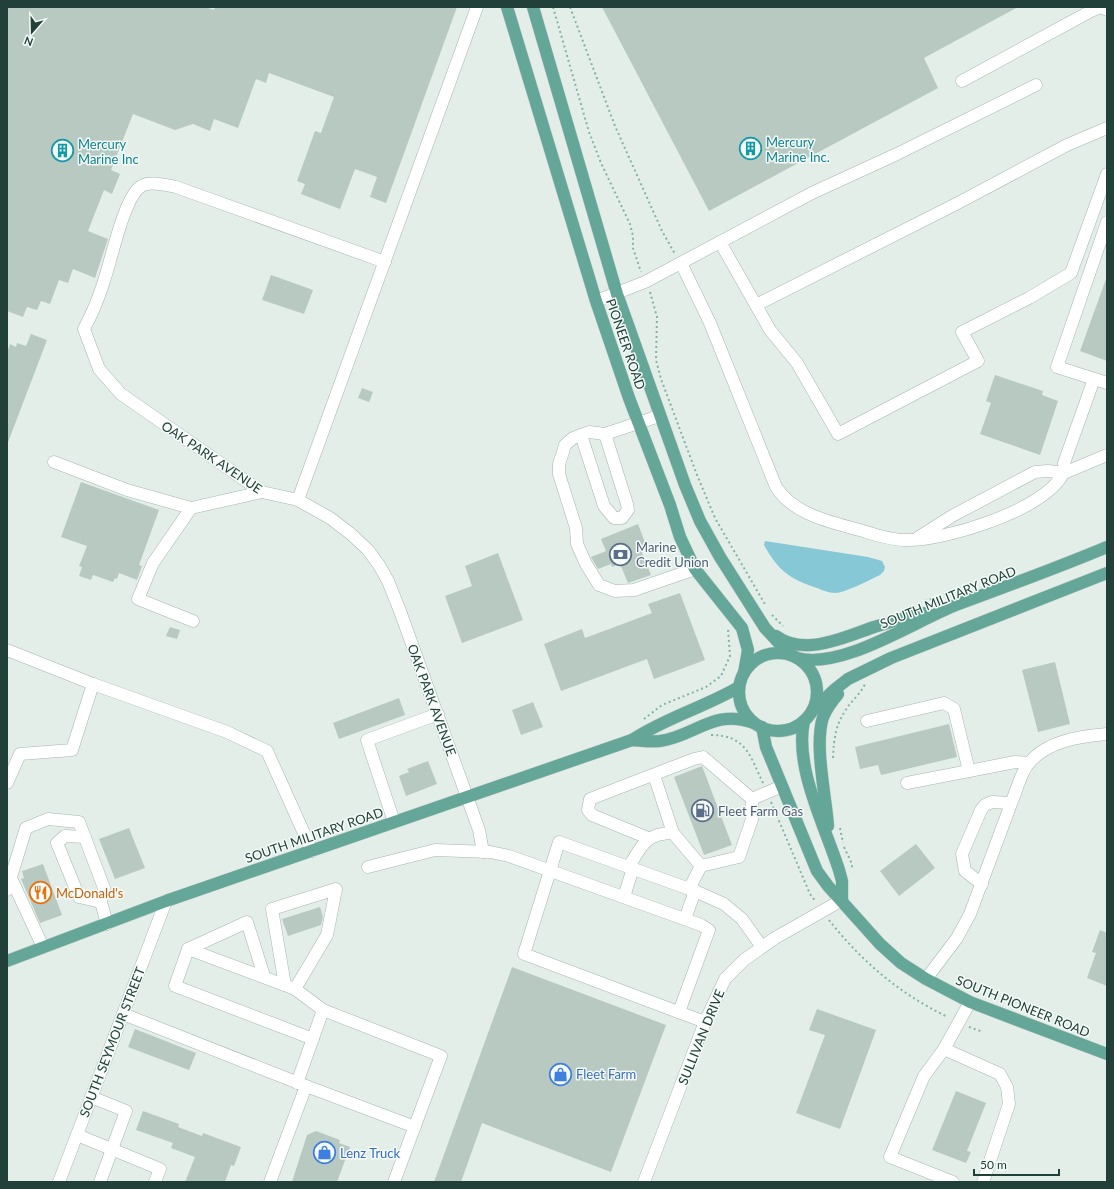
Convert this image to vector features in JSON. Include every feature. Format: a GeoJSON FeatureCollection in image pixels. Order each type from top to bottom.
{"type":"FeatureCollection","features":[{"type":"Feature","properties":{"kind":"main road","name":"PIONEER ROAD"},"geometry":{"type":"LineString","coordinates":[[507,7],[596,301],[638,423],[667,498],[680,537],[695,569],[742,628],[748,650],[744,673]]}},
{"type":"Feature","properties":{"kind":"main road","name":"PIONEER ROAD"},"geometry":{"type":"LineString","coordinates":[[533,7],[617,294],[659,416],[700,521],[765,628],[793,656]]}},
{"type":"Feature","properties":{"kind":"main road","name":"SOUTH MILITARY ROAD"},"geometry":{"type":"LineString","coordinates":[[793,656],[817,660],[842,655],[956,606],[1107,547]]}},
{"type":"Feature","properties":{"kind":"main road"},"geometry":{"type":"LineString","coordinates":[[812,711],[816,699],[817,687],[813,675],[806,665],[793,656],[776,653],[763,656],[752,663],[744,673],[739,687],[742,708],[759,725],[773,730],[784,730],[795,727],[804,721],[812,711],[834,690],[858,674],[872,667],[1107,573]]}},
{"type":"Feature","properties":{"kind":"main road"},"geometry":{"type":"LineString","coordinates":[[765,628],[779,638],[790,642],[800,644],[818,644],[844,638],[908,617],[956,606]]}},
{"type":"Feature","properties":{"kind":"main road"},"geometry":{"type":"LineString","coordinates":[[829,841],[820,749],[821,727],[827,708],[858,674]]}},
{"type":"Feature","properties":{"kind":"main road","name":"SOUTH MILITARY ROAD"},"geometry":{"type":"LineString","coordinates":[[7,961],[166,901],[632,740],[648,729],[710,703],[739,687]]}},
{"type":"Feature","properties":{"kind":"main road","name":"SOUTH MILITARY ROAD"},"geometry":{"type":"LineString","coordinates":[[632,740],[661,741],[726,718],[745,719],[759,725]]}},
{"type":"Feature","properties":{"kind":"main road"},"geometry":{"type":"LineString","coordinates":[[804,721],[801,741],[802,752],[816,804],[842,881],[842,900]]}},
{"type":"Feature","properties":{"kind":"main road","name":"SOUTH PIONEER ROAD"},"geometry":{"type":"LineString","coordinates":[[759,725],[766,747],[817,871],[880,944],[901,963],[926,979],[970,1002],[1107,1054]]}},
{"type":"Feature","properties":{"kind":"street"},"geometry":{"type":"LineString","coordinates":[[298,500],[476,7]]}},
{"type":"Feature","properties":{"kind":"street"},"geometry":{"type":"LineString","coordinates":[[962,81],[1091,11],[1101,7],[1107,10]]}},
{"type":"Feature","properties":{"kind":"street"},"geometry":{"type":"LineString","coordinates":[[596,301],[645,282],[817,190],[898,154],[1036,84]]}},
{"type":"Feature","properties":{"kind":"street"},"geometry":{"type":"LineString","coordinates":[[756,305],[958,203],[1067,144],[1107,128]]}},
{"type":"Feature","properties":{"kind":"street"},"geometry":{"type":"LineString","coordinates":[[720,242],[770,330],[797,363],[838,434],[978,361],[962,332],[1029,298],[1071,272],[1107,174]]}},
{"type":"Feature","properties":{"kind":"street","name":"OAK PARK AVENUE"},"geometry":{"type":"LineString","coordinates":[[384,262],[176,187],[152,184],[140,186],[132,198],[121,224],[98,297],[84,329],[99,369],[121,394],[262,492],[298,500],[325,515],[351,534],[368,550],[379,565],[394,593],[479,830],[483,852]]}},
{"type":"Feature","properties":{"kind":"street"},"geometry":{"type":"LineString","coordinates":[[1107,222],[1057,367],[1107,383]]}},
{"type":"Feature","properties":{"kind":"street"},"geometry":{"type":"LineString","coordinates":[[680,263],[710,323],[772,479],[783,497],[801,510],[826,520],[895,539],[916,539],[962,530],[1001,517],[1043,496],[1052,488],[1064,473],[1107,455]]}},
{"type":"Feature","properties":{"kind":"street"},"geometry":{"type":"LineString","coordinates":[[1064,473],[1064,463],[1094,379]]}},
{"type":"Feature","properties":{"kind":"street"},"geometry":{"type":"LineString","coordinates":[[659,416],[605,434],[589,432],[572,438],[565,445],[559,464],[559,474],[576,528],[578,544],[595,581],[615,591],[626,591],[634,590],[695,569]]}},
{"type":"Feature","properties":{"kind":"street"},"geometry":{"type":"LineString","coordinates":[[581,435],[604,506],[614,518],[622,518],[628,510],[627,504],[605,434]]}},
{"type":"Feature","properties":{"kind":"street"},"geometry":{"type":"LineString","coordinates":[[54,462],[127,490],[191,508],[262,492]]}},
{"type":"Feature","properties":{"kind":"street"},"geometry":{"type":"LineString","coordinates":[[916,539],[952,516],[1035,472],[1048,471],[1064,473]]}},
{"type":"Feature","properties":{"kind":"street"},"geometry":{"type":"LineString","coordinates":[[191,508],[153,563],[138,599],[193,621]]}},
{"type":"Feature","properties":{"kind":"street"},"geometry":{"type":"LineString","coordinates":[[7,650],[93,684],[227,732],[267,751],[312,851]]}},
{"type":"Feature","properties":{"kind":"street"},"geometry":{"type":"LineString","coordinates":[[7,783],[20,754],[72,750],[93,684]]}},
{"type":"Feature","properties":{"kind":"street"},"geometry":{"type":"LineString","coordinates":[[867,721],[944,704],[954,709],[969,771]]}},
{"type":"Feature","properties":{"kind":"street"},"geometry":{"type":"LineString","coordinates":[[394,822],[367,740],[438,714]]}},
{"type":"Feature","properties":{"kind":"street"},"geometry":{"type":"LineString","coordinates":[[926,979],[957,938],[970,914],[1021,777],[1029,763],[1043,751],[1080,736],[1107,734]]}},
{"type":"Feature","properties":{"kind":"street"},"geometry":{"type":"LineString","coordinates":[[648,838],[592,815],[588,810],[590,799],[598,794],[703,757],[752,799],[752,820],[739,857],[701,866]]}},
{"type":"Feature","properties":{"kind":"street"},"geometry":{"type":"LineString","coordinates":[[907,783],[1015,762],[1029,763]]}},
{"type":"Feature","properties":{"kind":"street"},"geometry":{"type":"LineString","coordinates":[[654,774],[673,833],[701,866]]}},
{"type":"Feature","properties":{"kind":"street"},"geometry":{"type":"LineString","coordinates":[[752,799],[782,786]]}},
{"type":"Feature","properties":{"kind":"street"},"geometry":{"type":"LineString","coordinates":[[982,884],[964,871],[962,854],[978,816],[985,805],[992,802],[1011,803]]}},
{"type":"Feature","properties":{"kind":"street"},"geometry":{"type":"LineString","coordinates":[[7,890],[26,828],[48,819],[79,822],[104,888],[101,902],[107,924]]}},
{"type":"Feature","properties":{"kind":"street"},"geometry":{"type":"LineString","coordinates":[[624,897],[631,868],[648,838],[661,833],[673,833]]}},
{"type":"Feature","properties":{"kind":"street"},"geometry":{"type":"LineString","coordinates":[[85,837],[66,836],[57,843],[79,897],[101,902]]}},
{"type":"Feature","properties":{"kind":"street"},"geometry":{"type":"LineString","coordinates":[[705,1022],[524,954],[559,842],[692,890],[724,904],[742,919],[762,947]]}},
{"type":"Feature","properties":{"kind":"street"},"geometry":{"type":"LineString","coordinates":[[368,867],[435,850],[483,852],[509,856],[701,925],[709,930],[679,1012]]}},
{"type":"Feature","properties":{"kind":"street"},"geometry":{"type":"LineString","coordinates":[[685,919],[692,890],[701,866]]}},
{"type":"Feature","properties":{"kind":"street"},"geometry":{"type":"LineString","coordinates":[[11,878],[43,947]]}},
{"type":"Feature","properties":{"kind":"street"},"geometry":{"type":"LineString","coordinates":[[336,889],[327,935],[290,987],[272,909],[336,889]]}},
{"type":"Feature","properties":{"kind":"street","name":"SULLIVAN DRIVE"},"geometry":{"type":"LineString","coordinates":[[644,1182],[705,1022],[725,979],[739,965],[774,938],[842,900]]}},
{"type":"Feature","properties":{"kind":"street","name":"SOUTH SEYMOUR STREET"},"geometry":{"type":"LineString","coordinates":[[59,1182],[166,901]]}},
{"type":"Feature","properties":{"kind":"street"},"geometry":{"type":"LineString","coordinates":[[264,976],[247,922],[188,949],[176,986],[313,1039]]}},
{"type":"Feature","properties":{"kind":"street"},"geometry":{"type":"LineString","coordinates":[[188,949],[264,976],[290,987],[323,1010],[441,1056],[394,1182]]}},
{"type":"Feature","properties":{"kind":"street"},"geometry":{"type":"LineString","coordinates":[[953,1182],[890,1157],[924,1076],[944,1049],[970,1002]]}},
{"type":"Feature","properties":{"kind":"street"},"geometry":{"type":"LineString","coordinates":[[270,1182],[302,1084],[313,1039],[323,1010]]}},
{"type":"Feature","properties":{"kind":"street"},"geometry":{"type":"LineString","coordinates":[[123,1014],[414,1127]]}},
{"type":"Feature","properties":{"kind":"street"},"geometry":{"type":"LineString","coordinates":[[944,1049],[1000,1074],[1006,1087],[1009,1104],[983,1182]]}},
{"type":"Feature","properties":{"kind":"street"},"geometry":{"type":"LineString","coordinates":[[91,1097],[126,1111],[100,1182]]}},
{"type":"Feature","properties":{"kind":"street"},"geometry":{"type":"LineString","coordinates":[[77,1135],[160,1169],[155,1182]]}},
{"type":"Feature","properties":{"kind":"path"},"geometry":{"type":"LineString","coordinates":[[553,7],[580,104],[601,163],[630,224],[636,260],[654,303],[657,317],[656,356],[658,368],[702,487],[725,537],[768,610],[775,619],[785,627]]}},
{"type":"Feature","properties":{"kind":"path"},"geometry":{"type":"LineString","coordinates":[[570,7],[615,126],[662,231],[680,263]]}},
{"type":"Feature","properties":{"kind":"path"},"geometry":{"type":"LineString","coordinates":[[921,602],[971,586]]}},
{"type":"Feature","properties":{"kind":"path"},"geometry":{"type":"LineString","coordinates":[[662,705],[715,682],[721,676],[726,666],[730,656],[730,645]]}},
{"type":"Feature","properties":{"kind":"path"},"geometry":{"type":"LineString","coordinates":[[833,765],[834,736],[837,726],[844,712],[864,688],[872,667]]}},
{"type":"Feature","properties":{"kind":"path"},"geometry":{"type":"LineString","coordinates":[[839,822],[843,843],[852,864],[852,872]]}},
{"type":"Feature","properties":{"kind":"water"},"geometry":{"type":"Polygon","coordinates":[[[765,541],[868,557],[882,561],[885,567],[884,571],[880,575],[864,583],[845,591],[835,593],[830,592],[807,585],[785,572],[769,554],[764,545],[765,541]]]}},
{"type":"Feature","properties":{"kind":"building","name":"Mercury Marine Inc"},"geometry":{"type":"Polygon","coordinates":[[[7,7],[205,7],[214,10],[215,7],[457,7],[386,203],[370,197],[377,177],[355,169],[340,209],[301,194],[305,184],[297,181],[315,131],[321,133],[334,97],[269,73],[266,83],[256,79],[238,128],[214,119],[210,131],[193,124],[175,130],[133,114],[111,170],[120,174],[112,194],[104,190],[88,231],[108,239],[95,278],[73,269],[68,283],[59,280],[50,304],[41,301],[37,310],[27,307],[23,317],[7,311],[7,7]]]}},
{"type":"Feature","properties":{"kind":"building","name":"Mercury Marine Inc."},"geometry":{"type":"Polygon","coordinates":[[[602,7],[1018,7],[924,58],[938,88],[709,211],[602,7]]]}},
{"type":"Feature","properties":{"kind":"building"},"geometry":{"type":"Polygon","coordinates":[[[271,275],[313,290],[304,314],[262,300],[271,275]]]}},
{"type":"Feature","properties":{"kind":"building"},"geometry":{"type":"Polygon","coordinates":[[[1107,279],[1107,361],[1080,351],[1107,279]]]}},
{"type":"Feature","properties":{"kind":"building"},"geometry":{"type":"Polygon","coordinates":[[[31,334],[47,340],[7,445],[7,353],[10,344],[16,347],[17,343],[26,346],[31,334]]]}},
{"type":"Feature","properties":{"kind":"building"},"geometry":{"type":"Polygon","coordinates":[[[995,375],[1043,391],[1042,395],[1058,401],[1040,455],[980,434],[991,403],[986,401],[995,375]]]}},
{"type":"Feature","properties":{"kind":"building"},"geometry":{"type":"Polygon","coordinates":[[[362,388],[373,392],[369,402],[358,398],[362,388]]]}},
{"type":"Feature","properties":{"kind":"building"},"geometry":{"type":"Polygon","coordinates":[[[81,482],[159,510],[139,565],[142,566],[137,580],[119,573],[117,579],[115,578],[113,582],[93,575],[91,580],[79,576],[82,567],[79,566],[87,546],[61,537],[81,482]]]}},
{"type":"Feature","properties":{"kind":"building","name":"Marine Credit Union"},"geometry":{"type":"Polygon","coordinates":[[[638,524],[646,545],[640,548],[651,575],[628,583],[620,564],[612,567],[611,564],[598,569],[591,557],[606,551],[601,539],[638,524]]]}},
{"type":"Feature","properties":{"kind":"building"},"geometry":{"type":"Polygon","coordinates":[[[498,553],[523,620],[462,643],[445,596],[472,586],[465,566],[498,553]]]}},
{"type":"Feature","properties":{"kind":"building"},"geometry":{"type":"Polygon","coordinates":[[[680,593],[705,660],[654,679],[647,659],[561,691],[544,644],[582,629],[585,638],[652,613],[648,604],[680,593]]]}},
{"type":"Feature","properties":{"kind":"building"},"geometry":{"type":"Polygon","coordinates":[[[170,627],[180,630],[177,639],[166,636],[170,627]]]}},
{"type":"Feature","properties":{"kind":"building"},"geometry":{"type":"Polygon","coordinates":[[[1055,662],[1070,724],[1038,732],[1022,670],[1055,662]]]}},
{"type":"Feature","properties":{"kind":"building"},"geometry":{"type":"Polygon","coordinates":[[[399,698],[405,715],[339,739],[333,723],[399,698]]]}},
{"type":"Feature","properties":{"kind":"building"},"geometry":{"type":"Polygon","coordinates":[[[533,702],[543,727],[521,735],[512,710],[533,702]]]}},
{"type":"Feature","properties":{"kind":"building"},"geometry":{"type":"Polygon","coordinates":[[[949,724],[957,757],[881,775],[878,765],[860,769],[855,747],[949,724]]]}},
{"type":"Feature","properties":{"kind":"building"},"geometry":{"type":"Polygon","coordinates":[[[428,761],[437,784],[406,796],[399,776],[409,772],[407,769],[428,761]]]}},
{"type":"Feature","properties":{"kind":"building","name":"Fleet Farm Gas"},"geometry":{"type":"Polygon","coordinates":[[[702,766],[732,845],[704,855],[674,777],[702,766]]]}},
{"type":"Feature","properties":{"kind":"building"},"geometry":{"type":"Polygon","coordinates":[[[129,828],[145,868],[115,879],[99,839],[129,828]]]}},
{"type":"Feature","properties":{"kind":"building"},"geometry":{"type":"Polygon","coordinates":[[[916,844],[935,868],[899,896],[880,871],[916,844]]]}},
{"type":"Feature","properties":{"kind":"building","name":"McDonald's"},"geometry":{"type":"Polygon","coordinates":[[[43,864],[62,915],[40,923],[21,879],[24,878],[22,871],[43,864]]]}},
{"type":"Feature","properties":{"kind":"building"},"geometry":{"type":"Polygon","coordinates":[[[320,907],[323,917],[321,925],[288,936],[282,919],[320,907]]]}},
{"type":"Feature","properties":{"kind":"building"},"geometry":{"type":"Polygon","coordinates":[[[1100,930],[1107,933],[1107,986],[1087,978],[1096,953],[1092,952],[1100,930]]]}},
{"type":"Feature","properties":{"kind":"building","name":"Fleet Farm"},"geometry":{"type":"Polygon","coordinates":[[[512,967],[666,1025],[611,1172],[482,1123],[461,1182],[434,1182],[512,967]]]}},
{"type":"Feature","properties":{"kind":"building"},"geometry":{"type":"Polygon","coordinates":[[[817,1009],[876,1030],[840,1129],[796,1113],[825,1035],[809,1030],[817,1009]]]}},
{"type":"Feature","properties":{"kind":"building"},"geometry":{"type":"Polygon","coordinates":[[[135,1029],[196,1053],[189,1070],[128,1047],[135,1029]]]}},
{"type":"Feature","properties":{"kind":"building"},"geometry":{"type":"Polygon","coordinates":[[[956,1091],[986,1103],[967,1151],[971,1152],[966,1163],[932,1150],[956,1091]]]}},
{"type":"Feature","properties":{"kind":"building"},"geometry":{"type":"Polygon","coordinates":[[[143,1111],[179,1124],[178,1127],[202,1136],[203,1133],[241,1147],[234,1166],[231,1165],[225,1182],[185,1182],[195,1157],[171,1148],[173,1143],[136,1130],[143,1111]]]}},
{"type":"Feature","properties":{"kind":"building","name":"Lenz Truck"},"geometry":{"type":"Polygon","coordinates":[[[316,1131],[340,1140],[339,1143],[350,1147],[337,1182],[292,1182],[307,1135],[316,1131]]]}},
{"type":"Feature","properties":{"kind":"place","name":"Mercury Marine Inc."},"geometry":{"type":"Point","coordinates":[750,149]}},
{"type":"Feature","properties":{"kind":"place","name":"Mercury Marine Inc"},"geometry":{"type":"Point","coordinates":[63,151]}},
{"type":"Feature","properties":{"kind":"place","name":"Marine Credit Union"},"geometry":{"type":"Point","coordinates":[620,554]}},
{"type":"Feature","properties":{"kind":"place","name":"Fleet Farm Gas"},"geometry":{"type":"Point","coordinates":[703,811]}},
{"type":"Feature","properties":{"kind":"place","name":"McDonald's"},"geometry":{"type":"Point","coordinates":[40,893]}},
{"type":"Feature","properties":{"kind":"place","name":"Fleet Farm"},"geometry":{"type":"Point","coordinates":[560,1074]}},
{"type":"Feature","properties":{"kind":"place","name":"Lenz Truck"},"geometry":{"type":"Point","coordinates":[325,1153]}}]}
